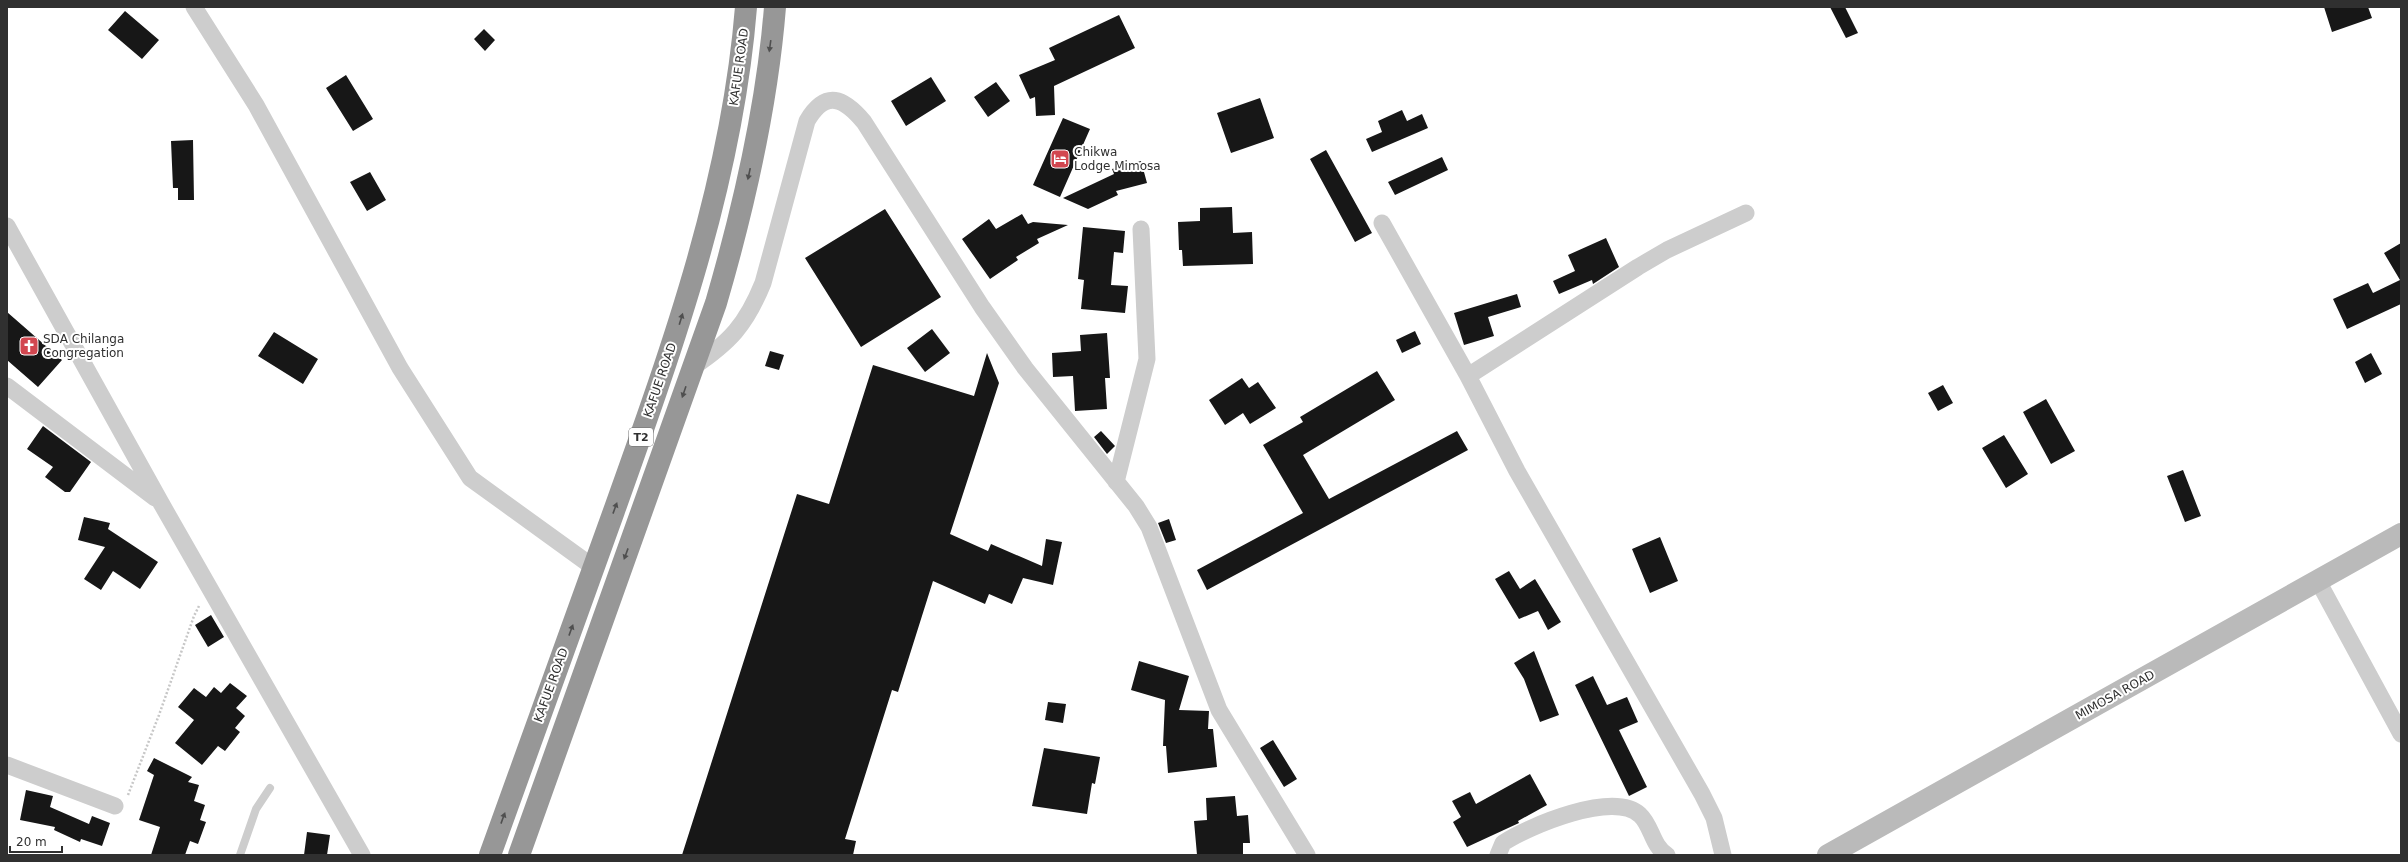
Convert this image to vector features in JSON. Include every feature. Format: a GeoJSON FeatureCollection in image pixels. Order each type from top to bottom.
{"type":"FeatureCollection","features":[{"type":"Feature","properties":{"kind":"highway","name":"KAFUE ROAD"},"geometry":{"type":"LineString","coordinates":[[490,855],[675,338],[710,219],[725,158],[741,62],[746,7]]}},
{"type":"Feature","properties":{"kind":"highway","name":"T2"},"geometry":{"type":"LineString","coordinates":[[519,855],[720,289],[749,175],[766,74],[774,7]]}},
{"type":"Feature","properties":{"kind":"street"},"geometry":{"type":"LineString","coordinates":[[194,7],[256,105],[400,368],[470,478],[593,567]]}},
{"type":"Feature","properties":{"kind":"street"},"geometry":{"type":"LineString","coordinates":[[693,367],[719,350],[746,320],[763,283],[807,121],[819,104],[834,100],[852,108],[864,122],[982,307],[1025,368],[1136,506],[1149,527],[1219,710],[1307,855]]}},
{"type":"Feature","properties":{"kind":"street"},"geometry":{"type":"LineString","coordinates":[[1468,376],[1638,267],[1667,250],[1746,213]]}},
{"type":"Feature","properties":{"kind":"street"},"geometry":{"type":"LineString","coordinates":[[1382,222],[1468,376],[1517,471],[1710,808],[1723,855]]}},
{"type":"Feature","properties":{"kind":"street"},"geometry":{"type":"LineString","coordinates":[[7,226],[161,503],[362,855]]}},
{"type":"Feature","properties":{"kind":"street"},"geometry":{"type":"LineString","coordinates":[[1116,482],[1147,359],[1142,229]]}},
{"type":"Feature","properties":{"kind":"street"},"geometry":{"type":"LineString","coordinates":[[7,386],[161,503]]}},
{"type":"Feature","properties":{"kind":"street","name":"MIMOSA ROAD"},"geometry":{"type":"LineString","coordinates":[[1828,855],[2401,534]]}},
{"type":"Feature","properties":{"kind":"street"},"geometry":{"type":"LineString","coordinates":[[2318,581],[2401,734]]}},
{"type":"Feature","properties":{"kind":"street"},"geometry":{"type":"LineString","coordinates":[[7,764],[115,806]]}},
{"type":"Feature","properties":{"kind":"street"},"geometry":{"type":"LineString","coordinates":[[1498,855],[1503,843],[1531,828],[1581,811],[1601,806],[1617,805],[1627,807],[1640,815],[1658,847],[1667,855]]}},
{"type":"Feature","properties":{"kind":"lane"},"geometry":{"type":"LineString","coordinates":[[240,855],[256,809],[270,788]]}},
{"type":"Feature","properties":{"kind":"path"},"geometry":{"type":"LineString","coordinates":[[115,806],[121,807],[126,801],[159,715],[194,616],[203,601],[215,597]]}},
{"type":"Feature","properties":{"kind":"building"},"geometry":{"type":"Polygon","coordinates":[[[1830,7],[1845,7],[1858,33],[1846,38],[1830,7]]]}},
{"type":"Feature","properties":{"kind":"building"},"geometry":{"type":"Polygon","coordinates":[[[2324,7],[2368,7],[2372,18],[2332,32],[2324,7]]]}},
{"type":"Feature","properties":{"kind":"building"},"geometry":{"type":"Polygon","coordinates":[[[125,11],[159,40],[142,59],[108,30],[125,11]]]}},
{"type":"Feature","properties":{"kind":"building"},"geometry":{"type":"Polygon","coordinates":[[[1119,15],[1135,48],[1054,86],[1055,115],[1036,116],[1035,97],[1030,99],[1019,75],[1055,60],[1049,48],[1119,15]]]}},
{"type":"Feature","properties":{"kind":"building"},"geometry":{"type":"Polygon","coordinates":[[[484,29],[495,40],[485,51],[474,39],[484,29]]]}},
{"type":"Feature","properties":{"kind":"building"},"geometry":{"type":"Polygon","coordinates":[[[346,75],[373,119],[353,131],[326,88],[346,75]]]}},
{"type":"Feature","properties":{"kind":"building"},"geometry":{"type":"Polygon","coordinates":[[[931,77],[946,101],[906,126],[891,101],[931,77]]]}},
{"type":"Feature","properties":{"kind":"building"},"geometry":{"type":"Polygon","coordinates":[[[996,82],[1010,101],[988,117],[974,97],[996,82]]]}},
{"type":"Feature","properties":{"kind":"building"},"geometry":{"type":"Polygon","coordinates":[[[1260,98],[1274,138],[1231,153],[1217,113],[1260,98]]]}},
{"type":"Feature","properties":{"kind":"building"},"geometry":{"type":"Polygon","coordinates":[[[1402,110],[1407,121],[1422,114],[1428,128],[1372,152],[1366,139],[1382,132],[1378,121],[1402,110]]]}},
{"type":"Feature","properties":{"kind":"building"},"geometry":{"type":"Polygon","coordinates":[[[1063,118],[1090,129],[1060,197],[1033,185],[1063,118]]]}},
{"type":"Feature","properties":{"kind":"building"},"geometry":{"type":"Polygon","coordinates":[[[193,140],[194,200],[178,200],[178,188],[173,188],[171,141],[193,140]]]}},
{"type":"Feature","properties":{"kind":"building"},"geometry":{"type":"Polygon","coordinates":[[[1326,150],[1372,233],[1355,242],[1310,159],[1326,150]]]}},
{"type":"Feature","properties":{"kind":"building"},"geometry":{"type":"Polygon","coordinates":[[[1442,157],[1448,170],[1395,195],[1388,182],[1442,157]]]}},
{"type":"Feature","properties":{"kind":"building"},"geometry":{"type":"Polygon","coordinates":[[[1141,161],[1147,183],[1116,191],[1118,195],[1088,209],[1063,198],[1114,174],[1112,169],[1141,161]]]}},
{"type":"Feature","properties":{"kind":"building"},"geometry":{"type":"Polygon","coordinates":[[[370,172],[386,200],[367,211],[350,182],[370,172]]]}},
{"type":"Feature","properties":{"kind":"building"},"geometry":{"type":"Polygon","coordinates":[[[1232,207],[1233,233],[1252,232],[1253,264],[1183,266],[1182,250],[1179,250],[1178,222],[1200,221],[1200,208],[1232,207]]]}},
{"type":"Feature","properties":{"kind":"building"},"geometry":{"type":"Polygon","coordinates":[[[885,209],[941,297],[861,347],[805,258],[885,209]]]}},
{"type":"Feature","properties":{"kind":"building"},"geometry":{"type":"Polygon","coordinates":[[[1022,214],[1028,224],[1033,222],[1068,225],[1037,239],[1039,243],[1016,257],[1018,260],[990,279],[962,239],[989,219],[996,229],[1022,214]]]}},
{"type":"Feature","properties":{"kind":"building"},"geometry":{"type":"Polygon","coordinates":[[[1083,227],[1125,231],[1123,253],[1114,252],[1111,285],[1128,286],[1125,313],[1081,309],[1084,280],[1078,279],[1083,227]]]}},
{"type":"Feature","properties":{"kind":"building"},"geometry":{"type":"Polygon","coordinates":[[[1606,238],[1619,267],[1593,284],[1592,280],[1559,294],[1553,281],[1575,271],[1568,255],[1606,238]]]}},
{"type":"Feature","properties":{"kind":"building"},"geometry":{"type":"Polygon","coordinates":[[[2401,243],[2401,304],[2347,329],[2333,299],[2368,283],[2373,293],[2400,280],[2384,253],[2401,243]]]}},
{"type":"Feature","properties":{"kind":"building"},"geometry":{"type":"Polygon","coordinates":[[[1517,294],[1521,307],[1488,317],[1494,336],[1464,345],[1454,313],[1517,294]]]}},
{"type":"Feature","properties":{"kind":"building"},"geometry":{"type":"Polygon","coordinates":[[[7,312],[62,360],[38,387],[7,360],[7,312]]]}},
{"type":"Feature","properties":{"kind":"building"},"geometry":{"type":"Polygon","coordinates":[[[932,329],[950,353],[925,372],[907,348],[932,329]]]}},
{"type":"Feature","properties":{"kind":"building"},"geometry":{"type":"Polygon","coordinates":[[[1415,331],[1421,344],[1402,353],[1396,340],[1415,331]]]}},
{"type":"Feature","properties":{"kind":"building"},"geometry":{"type":"Polygon","coordinates":[[[274,332],[318,359],[303,384],[258,356],[274,332]]]}},
{"type":"Feature","properties":{"kind":"building"},"geometry":{"type":"Polygon","coordinates":[[[1107,333],[1110,378],[1105,378],[1107,409],[1075,411],[1073,376],[1053,377],[1052,353],[1081,351],[1080,335],[1107,333]]]}},
{"type":"Feature","properties":{"kind":"building"},"geometry":{"type":"Polygon","coordinates":[[[770,351],[784,355],[779,370],[765,366],[770,351]]]}},
{"type":"Feature","properties":{"kind":"building"},"geometry":{"type":"Polygon","coordinates":[[[987,353],[999,383],[950,534],[988,551],[991,544],[1042,566],[1046,539],[1062,542],[1053,585],[1023,578],[1012,604],[989,594],[985,604],[933,581],[898,692],[892,690],[845,839],[856,841],[853,855],[682,855],[797,494],[829,504],[873,365],[974,396],[987,353]]]}},
{"type":"Feature","properties":{"kind":"building"},"geometry":{"type":"Polygon","coordinates":[[[2371,353],[2382,374],[2365,383],[2355,362],[2371,353]]]}},
{"type":"Feature","properties":{"kind":"building"},"geometry":{"type":"Polygon","coordinates":[[[1377,371],[1395,400],[1303,455],[1329,499],[1457,431],[1468,450],[1207,590],[1197,570],[1303,513],[1263,445],[1303,422],[1300,417],[1377,371]]]}},
{"type":"Feature","properties":{"kind":"building"},"geometry":{"type":"Polygon","coordinates":[[[1242,378],[1249,388],[1258,382],[1276,408],[1250,424],[1243,413],[1225,425],[1209,400],[1242,378]]]}},
{"type":"Feature","properties":{"kind":"building"},"geometry":{"type":"Polygon","coordinates":[[[1943,385],[1953,403],[1938,411],[1928,393],[1943,385]]]}},
{"type":"Feature","properties":{"kind":"building"},"geometry":{"type":"Polygon","coordinates":[[[2046,399],[2075,451],[2051,464],[2023,412],[2046,399]]]}},
{"type":"Feature","properties":{"kind":"building"},"geometry":{"type":"Polygon","coordinates":[[[43,426],[91,462],[70,492],[65,492],[45,477],[53,467],[27,449],[43,426]]]}},
{"type":"Feature","properties":{"kind":"building"},"geometry":{"type":"Polygon","coordinates":[[[1101,431],[1115,446],[1107,454],[1094,437],[1101,431]]]}},
{"type":"Feature","properties":{"kind":"building"},"geometry":{"type":"Polygon","coordinates":[[[2004,435],[2028,474],[2006,488],[1982,448],[2004,435]]]}},
{"type":"Feature","properties":{"kind":"building"},"geometry":{"type":"Polygon","coordinates":[[[2183,470],[2201,516],[2185,522],[2167,476],[2183,470]]]}},
{"type":"Feature","properties":{"kind":"building"},"geometry":{"type":"Polygon","coordinates":[[[84,517],[110,523],[108,529],[158,562],[140,589],[113,571],[101,590],[84,579],[105,547],[78,540],[84,517]]]}},
{"type":"Feature","properties":{"kind":"building"},"geometry":{"type":"Polygon","coordinates":[[[1169,519],[1176,540],[1166,543],[1158,523],[1169,519]]]}},
{"type":"Feature","properties":{"kind":"building"},"geometry":{"type":"Polygon","coordinates":[[[1660,537],[1678,581],[1650,593],[1632,549],[1660,537]]]}},
{"type":"Feature","properties":{"kind":"building"},"geometry":{"type":"Polygon","coordinates":[[[1509,571],[1520,589],[1535,579],[1561,622],[1548,630],[1538,611],[1519,619],[1495,579],[1509,571]]]}},
{"type":"Feature","properties":{"kind":"building"},"geometry":{"type":"Polygon","coordinates":[[[211,615],[224,637],[208,647],[195,625],[211,615]]]}},
{"type":"Feature","properties":{"kind":"building"},"geometry":{"type":"Polygon","coordinates":[[[1534,651],[1559,715],[1540,722],[1524,679],[1514,663],[1534,651]]]}},
{"type":"Feature","properties":{"kind":"building"},"geometry":{"type":"Polygon","coordinates":[[[1139,661],[1189,676],[1179,710],[1209,711],[1208,729],[1213,729],[1217,767],[1168,773],[1166,746],[1163,746],[1165,700],[1131,690],[1139,661]]]}},
{"type":"Feature","properties":{"kind":"building"},"geometry":{"type":"Polygon","coordinates":[[[1593,676],[1607,705],[1627,697],[1638,722],[1619,730],[1647,787],[1629,796],[1575,685],[1593,676]]]}},
{"type":"Feature","properties":{"kind":"building"},"geometry":{"type":"Polygon","coordinates":[[[230,683],[247,696],[236,708],[245,716],[235,728],[240,732],[225,751],[218,746],[202,765],[175,743],[194,720],[178,707],[194,688],[206,697],[214,687],[221,693],[230,683]]]}},
{"type":"Feature","properties":{"kind":"building"},"geometry":{"type":"Polygon","coordinates":[[[1048,702],[1066,704],[1063,723],[1045,720],[1048,702]]]}},
{"type":"Feature","properties":{"kind":"building"},"geometry":{"type":"Polygon","coordinates":[[[1273,740],[1297,779],[1284,787],[1260,748],[1273,740]]]}},
{"type":"Feature","properties":{"kind":"building"},"geometry":{"type":"Polygon","coordinates":[[[1044,748],[1100,757],[1095,784],[1092,783],[1087,814],[1032,806],[1044,748]]]}},
{"type":"Feature","properties":{"kind":"building"},"geometry":{"type":"Polygon","coordinates":[[[154,758],[192,777],[188,782],[199,785],[194,801],[205,805],[200,820],[206,822],[198,844],[190,841],[185,855],[151,855],[160,827],[139,820],[154,775],[147,771],[154,758]]]}},
{"type":"Feature","properties":{"kind":"building"},"geometry":{"type":"Polygon","coordinates":[[[1530,774],[1547,805],[1518,821],[1519,823],[1467,847],[1453,822],[1461,817],[1452,801],[1470,792],[1476,804],[1530,774]]]}},
{"type":"Feature","properties":{"kind":"building"},"geometry":{"type":"Polygon","coordinates":[[[26,790],[53,796],[50,807],[89,824],[92,816],[110,823],[102,846],[81,839],[80,842],[54,830],[55,827],[20,820],[26,790]]]}},
{"type":"Feature","properties":{"kind":"building"},"geometry":{"type":"Polygon","coordinates":[[[1235,796],[1237,816],[1248,815],[1250,843],[1243,843],[1243,855],[1197,855],[1194,821],[1207,820],[1206,798],[1235,796]]]}},
{"type":"Feature","properties":{"kind":"building"},"geometry":{"type":"Polygon","coordinates":[[[307,832],[330,835],[327,855],[304,855],[307,832]]]}},
{"type":"Feature","properties":{"kind":"place","name":"Chikwa Lodge Mimosa"},"geometry":{"type":"Point","coordinates":[1060,159]}},
{"type":"Feature","properties":{"kind":"place","name":"SDA Chilanga Congregation"},"geometry":{"type":"Point","coordinates":[29,346]}}]}
